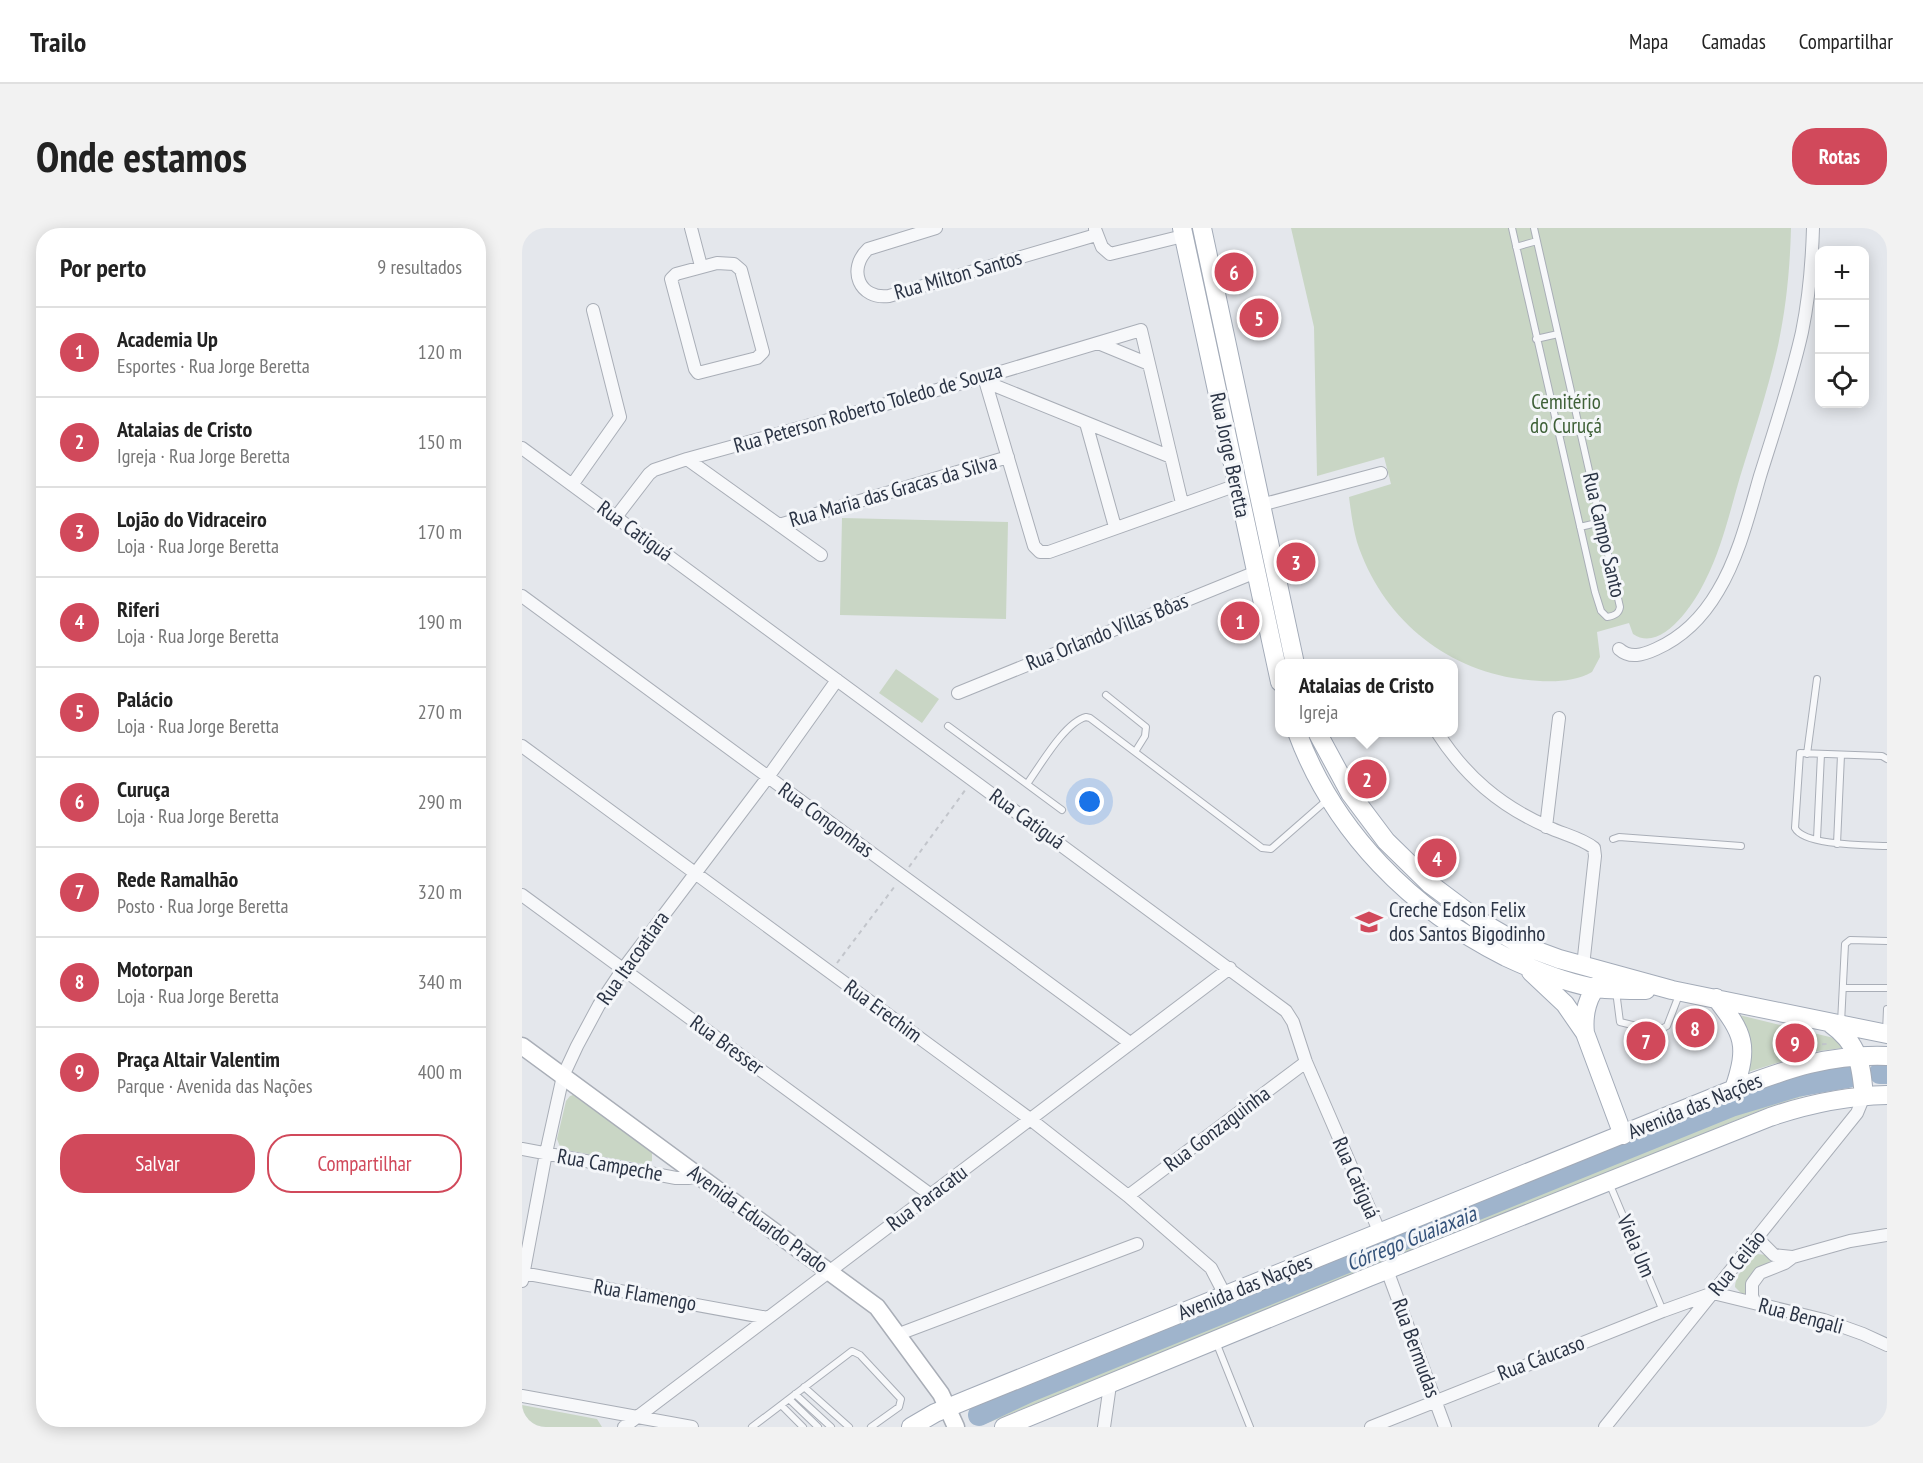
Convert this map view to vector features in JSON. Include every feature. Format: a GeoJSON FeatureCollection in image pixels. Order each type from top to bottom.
{"type":"FeatureCollection","features":[{"type":"Feature","properties":{"kind":"main road","name":"Rua Jorge Beretta"},"geometry":{"type":"LineString","coordinates":[[1202,228],[1294,659]]}},
{"type":"Feature","properties":{"kind":"main road","name":"Rua Jorge Beretta"},"geometry":{"type":"LineString","coordinates":[[1183,232],[1275,659]]}},
{"type":"Feature","properties":{"kind":"main road"},"geometry":{"type":"LineString","coordinates":[[1299,737],[1316,777],[1351,830],[1371,855],[1416,899],[1468,936],[1524,965],[1596,988],[1676,991]]}},
{"type":"Feature","properties":{"kind":"main road"},"geometry":{"type":"LineString","coordinates":[[1320,737],[1339,776],[1367,818],[1400,856],[1430,884],[1478,920],[1503,936],[1541,953],[1676,991]]}},
{"type":"Feature","properties":{"kind":"main road"},"geometry":{"type":"LineString","coordinates":[[1524,965],[1565,1004],[1585,1033],[1623,1135]]}},
{"type":"Feature","properties":{"kind":"main road"},"geometry":{"type":"LineString","coordinates":[[1585,1033],[1586,1011],[1596,988],[1600,982],[1610,980],[1716,998],[1886,1034]]}},
{"type":"Feature","properties":{"kind":"main road"},"geometry":{"type":"LineString","coordinates":[[1716,998],[1735,1024],[1742,1045],[1742,1062],[1734,1089]]}},
{"type":"Feature","properties":{"kind":"main road"},"geometry":{"type":"LineString","coordinates":[[1836,1024],[1858,1055],[1864,1096]]}},
{"type":"Feature","properties":{"kind":"main road","name":"Avenida das Nações"},"geometry":{"type":"LineString","coordinates":[[911,1427],[948,1407],[1734,1089],[1816,1062],[1858,1055],[1887,1056]]}},
{"type":"Feature","properties":{"kind":"main road","name":"Avenida das Nações"},"geometry":{"type":"LineString","coordinates":[[1004,1427],[1387,1270],[1770,1117],[1815,1104],[1864,1096],[1887,1095]]}},
{"type":"Feature","properties":{"kind":"street"},"geometry":{"type":"LineString","coordinates":[[691,228],[701,266]]}},
{"type":"Feature","properties":{"kind":"street","name":"Rua Milton Santos"},"geometry":{"type":"LineString","coordinates":[[936,228],[868,249],[857,268],[863,288],[874,296],[889,296],[1095,232],[1104,250],[1110,254],[1183,232]]}},
{"type":"Feature","properties":{"kind":"street"},"geometry":{"type":"LineString","coordinates":[[1619,649],[1632,656],[1648,652],[1680,635],[1710,603],[1728,573],[1742,535],[1803,329],[1812,261],[1813,228]]}},
{"type":"Feature","properties":{"kind":"street"},"geometry":{"type":"LineString","coordinates":[[717,263],[734,264],[739,267],[763,347],[760,357],[702,373],[696,372],[671,279],[674,274],[701,266],[717,263]]}},
{"type":"Feature","properties":{"kind":"street"},"geometry":{"type":"LineString","coordinates":[[572,485],[617,423],[621,413],[593,310]]}},
{"type":"Feature","properties":{"kind":"street","name":"Rua Peterson Roberto Toledo de Souza"},"geometry":{"type":"LineString","coordinates":[[616,518],[649,474],[654,470],[687,459],[985,379],[1141,330],[1149,364]]}},
{"type":"Feature","properties":{"kind":"street"},"geometry":{"type":"LineString","coordinates":[[1098,343],[1149,364],[1182,503]]}},
{"type":"Feature","properties":{"kind":"street"},"geometry":{"type":"LineString","coordinates":[[985,379],[1034,546],[1040,552],[1049,552],[1237,485]]}},
{"type":"Feature","properties":{"kind":"street"},"geometry":{"type":"LineString","coordinates":[[985,379],[1171,457]]}},
{"type":"Feature","properties":{"kind":"street"},"geometry":{"type":"LineString","coordinates":[[1086,423],[1115,527]]}},
{"type":"Feature","properties":{"kind":"street","name":"Rua Catiguá"},"geometry":{"type":"LineString","coordinates":[[522,448],[1286,1011],[1293,1022],[1306,1062],[1380,1233]]}},
{"type":"Feature","properties":{"kind":"street","name":"Rua Maria das Gracas da Silva"},"geometry":{"type":"LineString","coordinates":[[779,525],[1008,457]]}},
{"type":"Feature","properties":{"kind":"street"},"geometry":{"type":"LineString","coordinates":[[687,459],[821,555]]}},
{"type":"Feature","properties":{"kind":"street"},"geometry":{"type":"LineString","coordinates":[[1261,505],[1381,473]]}},
{"type":"Feature","properties":{"kind":"street","name":"Rua Orlando Villas Bôas"},"geometry":{"type":"LineString","coordinates":[[958,693],[1256,572]]}},
{"type":"Feature","properties":{"kind":"street","name":"Rua Congonhas"},"geometry":{"type":"LineString","coordinates":[[522,596],[1130,1043]]}},
{"type":"Feature","properties":{"kind":"street","name":"Rua Itacoatiara"},"geometry":{"type":"LineString","coordinates":[[522,1276],[563,1076],[594,1015],[622,969],[768,777],[837,680]]}},
{"type":"Feature","properties":{"kind":"street"},"geometry":{"type":"LineString","coordinates":[[1546,827],[1559,718]]}},
{"type":"Feature","properties":{"kind":"street"},"geometry":{"type":"LineString","coordinates":[[1441,737],[1462,767],[1487,792],[1546,827],[1589,844],[1595,852],[1583,966]]}},
{"type":"Feature","properties":{"kind":"street","name":"Rua Erechim"},"geometry":{"type":"LineString","coordinates":[[522,746],[1030,1119],[1128,1196],[1211,1268],[1225,1295]]}},
{"type":"Feature","properties":{"kind":"street","name":"Rua Bresser"},"geometry":{"type":"LineString","coordinates":[[522,895],[931,1195]]}},
{"type":"Feature","properties":{"kind":"street","name":"Rua Paracatu"},"geometry":{"type":"LineString","coordinates":[[624,1427],[1230,969]]}},
{"type":"Feature","properties":{"kind":"street","name":"Avenida Eduardo Prado"},"geometry":{"type":"LineString","coordinates":[[522,1046],[877,1307],[941,1394],[956,1427]]}},
{"type":"Feature","properties":{"kind":"street","name":"Rua Gonzaguinha"},"geometry":{"type":"LineString","coordinates":[[1128,1196],[1306,1062]]}},
{"type":"Feature","properties":{"kind":"street","name":"Rua Ceilão"},"geometry":{"type":"LineString","coordinates":[[1605,1427],[1857,1113],[1864,1096]]}},
{"type":"Feature","properties":{"kind":"street","name":"Rua Campeche"},"geometry":{"type":"LineString","coordinates":[[522,1149],[676,1178],[699,1176]]}},
{"type":"Feature","properties":{"kind":"street"},"geometry":{"type":"LineString","coordinates":[[1755,1303],[1751,1290],[1756,1276],[1793,1257],[1850,1240],[1887,1235]]}},
{"type":"Feature","properties":{"kind":"street"},"geometry":{"type":"LineString","coordinates":[[1757,1238],[1774,1255],[1793,1257]]}},
{"type":"Feature","properties":{"kind":"street"},"geometry":{"type":"LineString","coordinates":[[899,1334],[1137,1244]]}},
{"type":"Feature","properties":{"kind":"street","name":"Rua Bermudas"},"geometry":{"type":"LineString","coordinates":[[1387,1270],[1445,1427]]}},
{"type":"Feature","properties":{"kind":"street","name":"Rua Flamengo"},"geometry":{"type":"LineString","coordinates":[[522,1276],[768,1318]]}},
{"type":"Feature","properties":{"kind":"street","name":"Rua Cáucaso"},"geometry":{"type":"LineString","coordinates":[[1371,1427],[1713,1293]]}},
{"type":"Feature","properties":{"kind":"street","name":"Rua Bengali"},"geometry":{"type":"LineString","coordinates":[[1713,1293],[1824,1320],[1887,1345]]}},
{"type":"Feature","properties":{"kind":"street"},"geometry":{"type":"LineString","coordinates":[[1104,1427],[1110,1385]]}},
{"type":"Feature","properties":{"kind":"street"},"geometry":{"type":"LineString","coordinates":[[522,1396],[692,1427]]}},
{"type":"Feature","properties":{"kind":"lane","name":"Rua Campo Santo"},"geometry":{"type":"LineString","coordinates":[[1512,228],[1558,434],[1601,611],[1605,616],[1610,616],[1619,612],[1620,606],[1534,228]]}},
{"type":"Feature","properties":{"kind":"lane"},"geometry":{"type":"LineString","coordinates":[[1516,247],[1537,241]]}},
{"type":"Feature","properties":{"kind":"lane"},"geometry":{"type":"LineString","coordinates":[[1536,339],[1558,334]]}},
{"type":"Feature","properties":{"kind":"lane"},"geometry":{"type":"LineString","coordinates":[[1558,434],[1580,428]]}},
{"type":"Feature","properties":{"kind":"lane"},"geometry":{"type":"LineString","coordinates":[[1580,527],[1601,522]]}},
{"type":"Feature","properties":{"kind":"lane"},"geometry":{"type":"LineString","coordinates":[[1807,754],[1817,679]]}},
{"type":"Feature","properties":{"kind":"lane"},"geometry":{"type":"LineString","coordinates":[[1106,695],[1146,727],[1145,736],[1135,752]]}},
{"type":"Feature","properties":{"kind":"lane"},"geometry":{"type":"LineString","coordinates":[[1027,784],[1065,732],[1082,717],[1090,718],[1266,850],[1271,849],[1329,798]]}},
{"type":"Feature","properties":{"kind":"lane"},"geometry":{"type":"LineString","coordinates":[[948,726],[1062,810]]}},
{"type":"Feature","properties":{"kind":"lane"},"geometry":{"type":"LineString","coordinates":[[1887,759],[1882,756],[1800,753],[1796,828],[1800,834],[1837,844],[1887,846]]}},
{"type":"Feature","properties":{"kind":"lane"},"geometry":{"type":"LineString","coordinates":[[1817,839],[1821,754]]}},
{"type":"Feature","properties":{"kind":"lane"},"geometry":{"type":"LineString","coordinates":[[1837,844],[1841,755]]}},
{"type":"Feature","properties":{"kind":"lane"},"geometry":{"type":"LineString","coordinates":[[1613,839],[1619,837],[1741,846]]}},
{"type":"Feature","properties":{"kind":"lane"},"geometry":{"type":"LineString","coordinates":[[1836,1024],[1843,988],[1845,944],[1847,941],[1887,941]]}},
{"type":"Feature","properties":{"kind":"lane"},"geometry":{"type":"LineString","coordinates":[[1843,988],[1887,988]]}},
{"type":"Feature","properties":{"kind":"lane"},"geometry":{"type":"LineString","coordinates":[[1616,990],[1620,1022],[1657,1031],[1667,1026],[1676,991]]}},
{"type":"Feature","properties":{"kind":"lane"},"geometry":{"type":"LineString","coordinates":[[1886,1034],[1887,1009]]}},
{"type":"Feature","properties":{"kind":"lane","name":"Viela Um"},"geometry":{"type":"LineString","coordinates":[[1609,1181],[1663,1311]]}},
{"type":"Feature","properties":{"kind":"lane"},"geometry":{"type":"LineString","coordinates":[[1215,1341],[1250,1427]]}},
{"type":"Feature","properties":{"kind":"lane"},"geometry":{"type":"LineString","coordinates":[[752,1427],[850,1352],[856,1352],[901,1399],[899,1407],[871,1427]]}},
{"type":"Feature","properties":{"kind":"lane"},"geometry":{"type":"LineString","coordinates":[[804,1387],[849,1427]]}},
{"type":"Feature","properties":{"kind":"lane"},"geometry":{"type":"LineString","coordinates":[[795,1394],[831,1427]]}},
{"type":"Feature","properties":{"kind":"lane"},"geometry":{"type":"LineString","coordinates":[[789,1399],[818,1427]]}},
{"type":"Feature","properties":{"kind":"lane"},"geometry":{"type":"LineString","coordinates":[[781,1405],[803,1427]]}},
{"type":"Feature","properties":{"kind":"green space","name":"Cemitério do Curuçá"},"geometry":{"type":"Polygon","coordinates":[[[1291,228],[1791,228],[1789,274],[1777,350],[1725,529],[1711,568],[1694,601],[1666,632],[1655,637],[1644,638],[1633,634],[1629,623],[1597,632],[1600,657],[1592,672],[1575,679],[1547,681],[1520,679],[1465,664],[1441,651],[1419,634],[1399,615],[1382,593],[1368,569],[1357,542],[1349,497],[1391,484],[1384,457],[1317,476],[1314,327],[1291,228]]]}},
{"type":"Feature","properties":{"kind":"green space"},"geometry":{"type":"Polygon","coordinates":[[[842,518],[1008,522],[1006,619],[840,615],[842,518]]]}},
{"type":"Feature","properties":{"kind":"green space"},"geometry":{"type":"Polygon","coordinates":[[[896,669],[939,699],[922,723],[879,693],[896,669]]]}},
{"type":"Feature","properties":{"kind":"green space"},"geometry":{"type":"Polygon","coordinates":[[[1735,1014],[1834,1038],[1839,1041],[1842,1048],[1812,1052],[1748,1072],[1735,1014]]]}},
{"type":"Feature","properties":{"kind":"green space"},"geometry":{"type":"Polygon","coordinates":[[[1843,1082],[1839,1089],[1810,1094],[1766,1108],[1368,1269],[1365,1260],[1733,1110],[1798,1090],[1843,1082]]]}},
{"type":"Feature","properties":{"kind":"green space"},"geometry":{"type":"Polygon","coordinates":[[[573,1095],[652,1151],[652,1161],[643,1164],[561,1149],[557,1139],[566,1101],[573,1095]]]}},
{"type":"Feature","properties":{"kind":"green space"},"geometry":{"type":"Polygon","coordinates":[[[1758,1254],[1766,1255],[1772,1260],[1760,1268],[1747,1295],[1742,1294],[1735,1287],[1737,1278],[1746,1264],[1758,1254]]]}},
{"type":"Feature","properties":{"kind":"green space"},"geometry":{"type":"Polygon","coordinates":[[[1360,1262],[1363,1271],[985,1424],[983,1420],[1024,1399],[1360,1262]]]}},
{"type":"Feature","properties":{"kind":"green space"},"geometry":{"type":"Polygon","coordinates":[[[522,1405],[597,1419],[602,1427],[522,1427],[522,1405]]]}},
{"type":"Feature","properties":{"kind":"waterway","name":"Córrego Guaiaxaia"},"geometry":{"type":"LineString","coordinates":[[1880,1073],[1887,1073]]}},
{"type":"Feature","properties":{"kind":"waterway","name":"Córrego Guaiaxaia"},"geometry":{"type":"LineString","coordinates":[[979,1415],[1030,1391],[1731,1106],[1797,1086],[1848,1077]]}},
{"type":"Feature","properties":{"kind":"place","name":"Curuça"},"geometry":{"type":"Point","coordinates":[1234,272]}},
{"type":"Feature","properties":{"kind":"place","name":"Palácio"},"geometry":{"type":"Point","coordinates":[1259,318]}},
{"type":"Feature","properties":{"kind":"place","name":"Lojão do Vidraceiro"},"geometry":{"type":"Point","coordinates":[1296,562]}},
{"type":"Feature","properties":{"kind":"place","name":"Academia Up"},"geometry":{"type":"Point","coordinates":[1240,621]}},
{"type":"Feature","properties":{"kind":"place","name":"Atalaias de Cristo"},"geometry":{"type":"Point","coordinates":[1367,779]}},
{"type":"Feature","properties":{"kind":"place","name":"Riferi"},"geometry":{"type":"Point","coordinates":[1437,858]}},
{"type":"Feature","properties":{"kind":"place","name":"Creche Edson Felix dos Santos Bigodinho"},"geometry":{"type":"Point","coordinates":[1369,922]}},
{"type":"Feature","properties":{"kind":"place","name":"Motorpan"},"geometry":{"type":"Point","coordinates":[1695,1028]}},
{"type":"Feature","properties":{"kind":"place","name":"Rede Ramalhão"},"geometry":{"type":"Point","coordinates":[1646,1041]}},
{"type":"Feature","properties":{"kind":"place","name":"Praça Altair Valentim"},"geometry":{"type":"Point","coordinates":[1795,1043]}}]}
